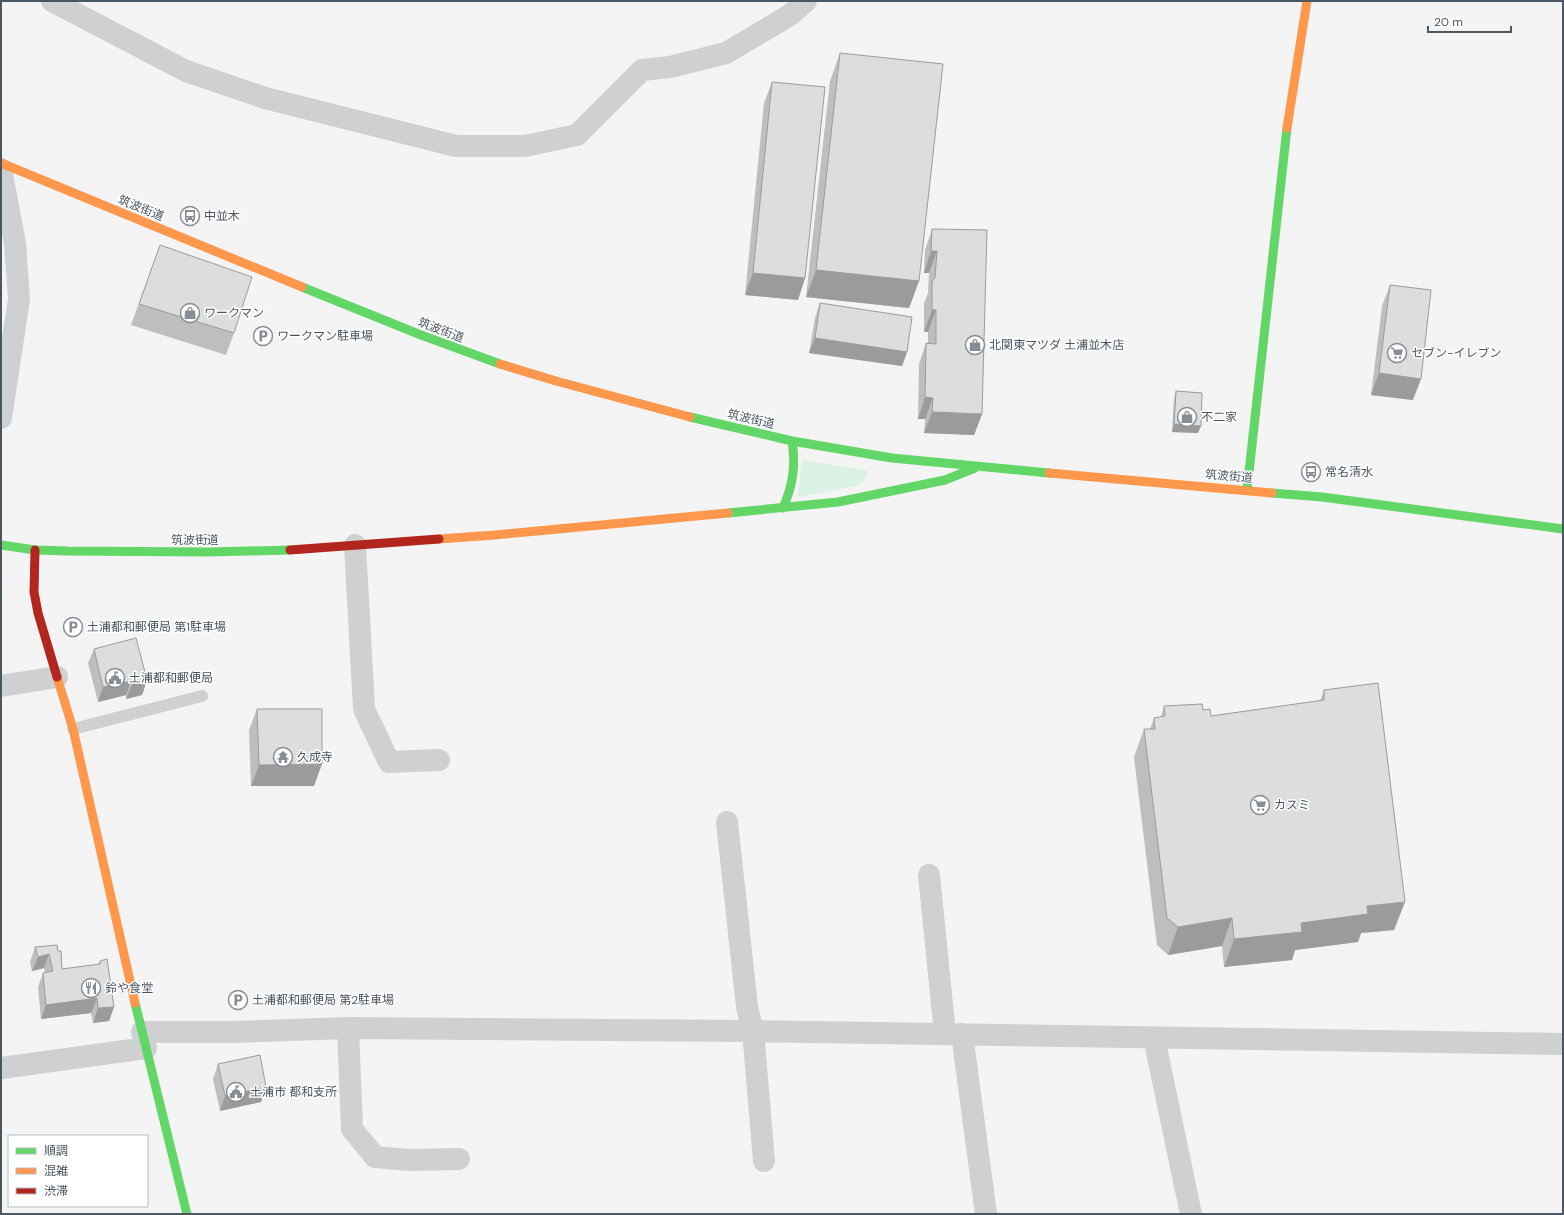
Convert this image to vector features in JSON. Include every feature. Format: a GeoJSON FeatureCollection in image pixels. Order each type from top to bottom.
{"type":"FeatureCollection","features":[{"type":"Feature","properties":{"kind":"street"},"geometry":{"type":"LineString","coordinates":[[52,1],[186,71],[265,98],[456,146],[525,146],[577,135],[642,70],[670,66],[726,53],[790,15],[806,1]]}},
{"type":"Feature","properties":{"kind":"street"},"geometry":{"type":"LineString","coordinates":[[1247,490],[1286,137],[1307,1]]}},
{"type":"Feature","properties":{"kind":"street","name":"筑波街道"},"geometry":{"type":"LineString","coordinates":[[1,164],[279,278],[487,360],[664,411],[792,441],[892,458],[976,467],[1322,497],[1563,529]]}},
{"type":"Feature","properties":{"kind":"street"},"geometry":{"type":"LineString","coordinates":[[1,169],[15,243],[18,299],[1,418]]}},
{"type":"Feature","properties":{"kind":"street"},"geometry":{"type":"LineString","coordinates":[[783,508],[791,491],[794,479],[795,456],[792,441]]}},
{"type":"Feature","properties":{"kind":"street"},"geometry":{"type":"LineString","coordinates":[[889,468],[892,458]]}},
{"type":"Feature","properties":{"kind":"street","name":"筑波街道"},"geometry":{"type":"LineString","coordinates":[[1,546],[35,550],[209,552],[356,545],[494,535],[838,502],[945,480],[976,467]]}},
{"type":"Feature","properties":{"kind":"street"},"geometry":{"type":"LineString","coordinates":[[870,496],[882,484]]}},
{"type":"Feature","properties":{"kind":"street"},"geometry":{"type":"LineString","coordinates":[[356,545],[364,709],[389,762],[439,760]]}},
{"type":"Feature","properties":{"kind":"street"},"geometry":{"type":"LineString","coordinates":[[35,550],[34,592],[38,613],[73,728],[144,1040],[187,1214]]}},
{"type":"Feature","properties":{"kind":"street"},"geometry":{"type":"LineString","coordinates":[[1,686],[57,677]]}},
{"type":"Feature","properties":{"kind":"street"},"geometry":{"type":"LineString","coordinates":[[727,822],[747,1007],[753,1031],[764,1162]]}},
{"type":"Feature","properties":{"kind":"street"},"geometry":{"type":"LineString","coordinates":[[929,875],[953,1034],[986,1214]]}},
{"type":"Feature","properties":{"kind":"street"},"geometry":{"type":"LineString","coordinates":[[348,1028],[352,1129],[374,1157],[409,1160],[459,1159]]}},
{"type":"Feature","properties":{"kind":"street"},"geometry":{"type":"LineString","coordinates":[[1,1068],[144,1040],[231,1032],[348,1028],[753,1031],[1563,1044]]}},
{"type":"Feature","properties":{"kind":"street"},"geometry":{"type":"LineString","coordinates":[[1154,1038],[1191,1214]]}},
{"type":"Feature","properties":{"kind":"lane"},"geometry":{"type":"LineString","coordinates":[[73,728],[202,696]]}},
{"type":"Feature","properties":{"kind":"green space"},"geometry":{"type":"Polygon","coordinates":[[[802,460],[868,471],[864,481],[856,486],[798,497],[802,460]]]}},
{"type":"Feature","properties":{"kind":"building"},"geometry":{"type":"Polygon","coordinates":[[[840,53],[943,64],[919,281],[816,270],[840,53]]]}},
{"type":"Feature","properties":{"kind":"building"},"geometry":{"type":"Polygon","coordinates":[[[772,82],[825,87],[805,278],[753,273],[772,82]]]}},
{"type":"Feature","properties":{"kind":"building"},"geometry":{"type":"Polygon","coordinates":[[[932,229],[987,230],[982,414],[932,412],[933,398],[925,397],[926,343],[936,344],[936,310],[932,310],[932,281],[935,278],[937,251],[931,251],[932,229]]]}},
{"type":"Feature","properties":{"kind":"building"},"geometry":{"type":"Polygon","coordinates":[[[160,245],[252,277],[234,333],[139,304],[160,245]]]}},
{"type":"Feature","properties":{"kind":"building","name":"セブン-イレブン"},"geometry":{"type":"Polygon","coordinates":[[[1390,285],[1431,290],[1421,379],[1379,373],[1390,285]]]}},
{"type":"Feature","properties":{"kind":"building"},"geometry":{"type":"Polygon","coordinates":[[[820,303],[912,317],[907,352],[815,338],[820,303]]]}},
{"type":"Feature","properties":{"kind":"building"},"geometry":{"type":"Polygon","coordinates":[[[1176,391],[1202,393],[1201,426],[1174,424],[1176,391]]]}},
{"type":"Feature","properties":{"kind":"building"},"geometry":{"type":"Polygon","coordinates":[[[136,638],[147,680],[132,684],[131,681],[103,687],[94,649],[136,638]]]}},
{"type":"Feature","properties":{"kind":"building","name":"カスミ"},"geometry":{"type":"Polygon","coordinates":[[[1378,683],[1405,902],[1367,906],[1368,914],[1301,923],[1302,932],[1234,939],[1232,918],[1178,927],[1167,918],[1144,729],[1155,729],[1154,718],[1165,716],[1164,706],[1202,704],[1203,710],[1210,709],[1211,716],[1324,700],[1324,690],[1378,683]]]}},
{"type":"Feature","properties":{"kind":"building"},"geometry":{"type":"Polygon","coordinates":[[[257,709],[322,709],[322,764],[259,765],[257,709]]]}},
{"type":"Feature","properties":{"kind":"building"},"geometry":{"type":"Polygon","coordinates":[[[57,945],[58,951],[61,951],[62,969],[100,964],[100,961],[107,959],[114,1007],[98,1008],[97,998],[46,1005],[43,973],[53,971],[49,954],[38,957],[35,947],[57,945]]]}},
{"type":"Feature","properties":{"kind":"building"},"geometry":{"type":"Polygon","coordinates":[[[260,1055],[266,1087],[225,1096],[218,1064],[260,1055]]]}},
{"type":"Feature","properties":{"kind":"traffic: fast"},"geometry":{"type":"LineString","coordinates":[[1247,490],[1287,128]]}},
{"type":"Feature","properties":{"kind":"traffic: fast"},"geometry":{"type":"LineString","coordinates":[[302,287],[421,335],[500,364]]}},
{"type":"Feature","properties":{"kind":"traffic: fast"},"geometry":{"type":"LineString","coordinates":[[690,417],[792,441],[892,458],[1049,473]]}},
{"type":"Feature","properties":{"kind":"traffic: fast"},"geometry":{"type":"LineString","coordinates":[[783,508],[793,475],[794,458],[792,441]]}},
{"type":"Feature","properties":{"kind":"traffic: fast"},"geometry":{"type":"LineString","coordinates":[[728,513],[838,502],[945,480],[975,468]]}},
{"type":"Feature","properties":{"kind":"traffic: fast"},"geometry":{"type":"LineString","coordinates":[[1272,493],[1322,497],[1563,529]]}},
{"type":"Feature","properties":{"kind":"traffic: fast"},"geometry":{"type":"LineString","coordinates":[[1,545],[35,550],[68,551],[209,552],[290,550]]}},
{"type":"Feature","properties":{"kind":"traffic: fast"},"geometry":{"type":"LineString","coordinates":[[135,1003],[187,1214]]}},
{"type":"Feature","properties":{"kind":"traffic: slow"},"geometry":{"type":"LineString","coordinates":[[1287,128],[1307,1]]}},
{"type":"Feature","properties":{"kind":"traffic: slow"},"geometry":{"type":"LineString","coordinates":[[1,163],[302,287]]}},
{"type":"Feature","properties":{"kind":"traffic: slow"},"geometry":{"type":"LineString","coordinates":[[500,364],[556,381],[690,417]]}},
{"type":"Feature","properties":{"kind":"traffic: slow"},"geometry":{"type":"LineString","coordinates":[[1049,473],[1272,493]]}},
{"type":"Feature","properties":{"kind":"traffic: slow"},"geometry":{"type":"LineString","coordinates":[[439,539],[728,513]]}},
{"type":"Feature","properties":{"kind":"traffic: slow"},"geometry":{"type":"LineString","coordinates":[[57,677],[73,729],[135,1003]]}},
{"type":"Feature","properties":{"kind":"traffic: jam"},"geometry":{"type":"LineString","coordinates":[[290,550],[439,539]]}},
{"type":"Feature","properties":{"kind":"traffic: jam"},"geometry":{"type":"LineString","coordinates":[[35,550],[34,592],[38,613],[57,677]]}},
{"type":"Feature","properties":{"kind":"place","name":"中並木"},"geometry":{"type":"Point","coordinates":[190,216]}},
{"type":"Feature","properties":{"kind":"place","name":"ワークマン"},"geometry":{"type":"Point","coordinates":[190,313]}},
{"type":"Feature","properties":{"kind":"place","name":"ワークマン駐車場"},"geometry":{"type":"Point","coordinates":[263,336]}},
{"type":"Feature","properties":{"kind":"place","name":"北関東マツダ 土浦並木店"},"geometry":{"type":"Point","coordinates":[975,345]}},
{"type":"Feature","properties":{"kind":"place","name":"セブン-イレブン"},"geometry":{"type":"Point","coordinates":[1397,353]}},
{"type":"Feature","properties":{"kind":"place","name":"不二家"},"geometry":{"type":"Point","coordinates":[1187,417]}},
{"type":"Feature","properties":{"kind":"place","name":"常名清水"},"geometry":{"type":"Point","coordinates":[1311,472]}},
{"type":"Feature","properties":{"kind":"place","name":"土浦都和郵便局 第1駐車場"},"geometry":{"type":"Point","coordinates":[73,627]}},
{"type":"Feature","properties":{"kind":"place","name":"土浦都和郵便局"},"geometry":{"type":"Point","coordinates":[115,678]}},
{"type":"Feature","properties":{"kind":"place","name":"久成寺"},"geometry":{"type":"Point","coordinates":[283,757]}},
{"type":"Feature","properties":{"kind":"place","name":"カスミ"},"geometry":{"type":"Point","coordinates":[1260,805]}},
{"type":"Feature","properties":{"kind":"place","name":"鈴や食堂"},"geometry":{"type":"Point","coordinates":[91,988]}},
{"type":"Feature","properties":{"kind":"place","name":"土浦都和郵便局 第2駐車場"},"geometry":{"type":"Point","coordinates":[238,1000]}},
{"type":"Feature","properties":{"kind":"place","name":"土浦市 都和支所"},"geometry":{"type":"Point","coordinates":[236,1092]}}]}
